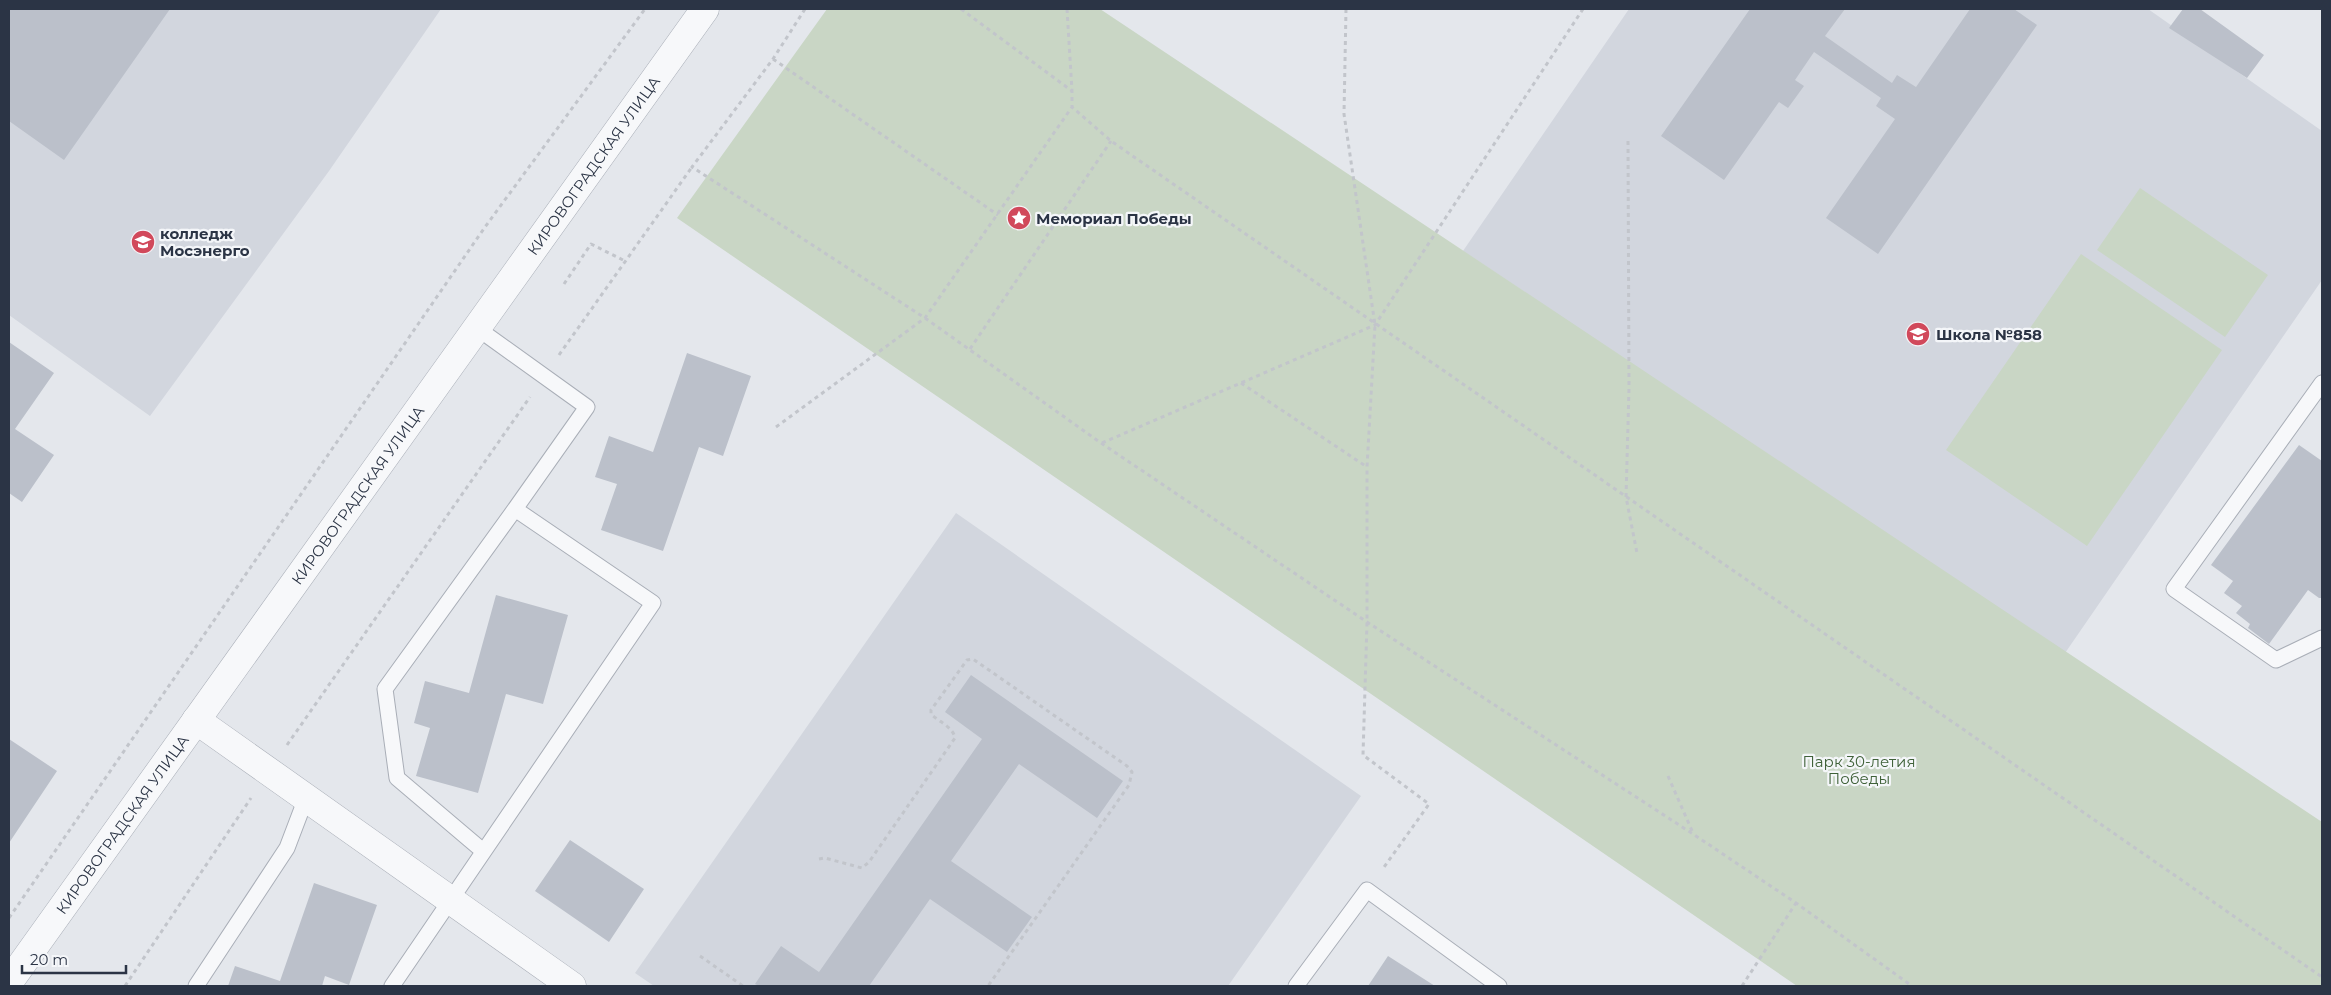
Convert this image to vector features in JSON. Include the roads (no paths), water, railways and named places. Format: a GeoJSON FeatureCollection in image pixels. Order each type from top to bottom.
{"type":"FeatureCollection","features":[{"type":"Feature","properties":{"kind":"street","name":"КИРОВОГРАДСКАЯ УЛИЦА"},"geometry":{"type":"LineString","coordinates":[[9,982],[705,9]]}},
{"type":"Feature","properties":{"kind":"street"},"geometry":{"type":"LineString","coordinates":[[196,720],[572,986]]}},
{"type":"Feature","properties":{"kind":"lane"},"geometry":{"type":"LineString","coordinates":[[477,328],[588,407],[386,689],[397,778],[484,851]]}},
{"type":"Feature","properties":{"kind":"lane"},"geometry":{"type":"LineString","coordinates":[[2322,383],[2174,589],[2276,660],[2322,638]]}},
{"type":"Feature","properties":{"kind":"lane"},"geometry":{"type":"LineString","coordinates":[[392,986],[653,604],[515,509]]}},
{"type":"Feature","properties":{"kind":"lane"},"geometry":{"type":"LineString","coordinates":[[196,986],[288,848],[306,798]]}},
{"type":"Feature","properties":{"kind":"lane"},"geometry":{"type":"LineString","coordinates":[[1296,986],[1368,890],[1499,986]]}},
{"type":"Feature","properties":{"kind":"place","name":"Мемориал Победы"},"geometry":{"type":"Point","coordinates":[1019,218]}},
{"type":"Feature","properties":{"kind":"place","name":"колледж Мосэнерго"},"geometry":{"type":"Point","coordinates":[143,242]}},
{"type":"Feature","properties":{"kind":"place","name":"Школа №858"},"geometry":{"type":"Point","coordinates":[1918,334]}},
{"type":"Feature","properties":{"kind":"park label","name":"Парк 30-летия Победы"},"geometry":{"type":"Point","coordinates":[1859,770]}}]}
